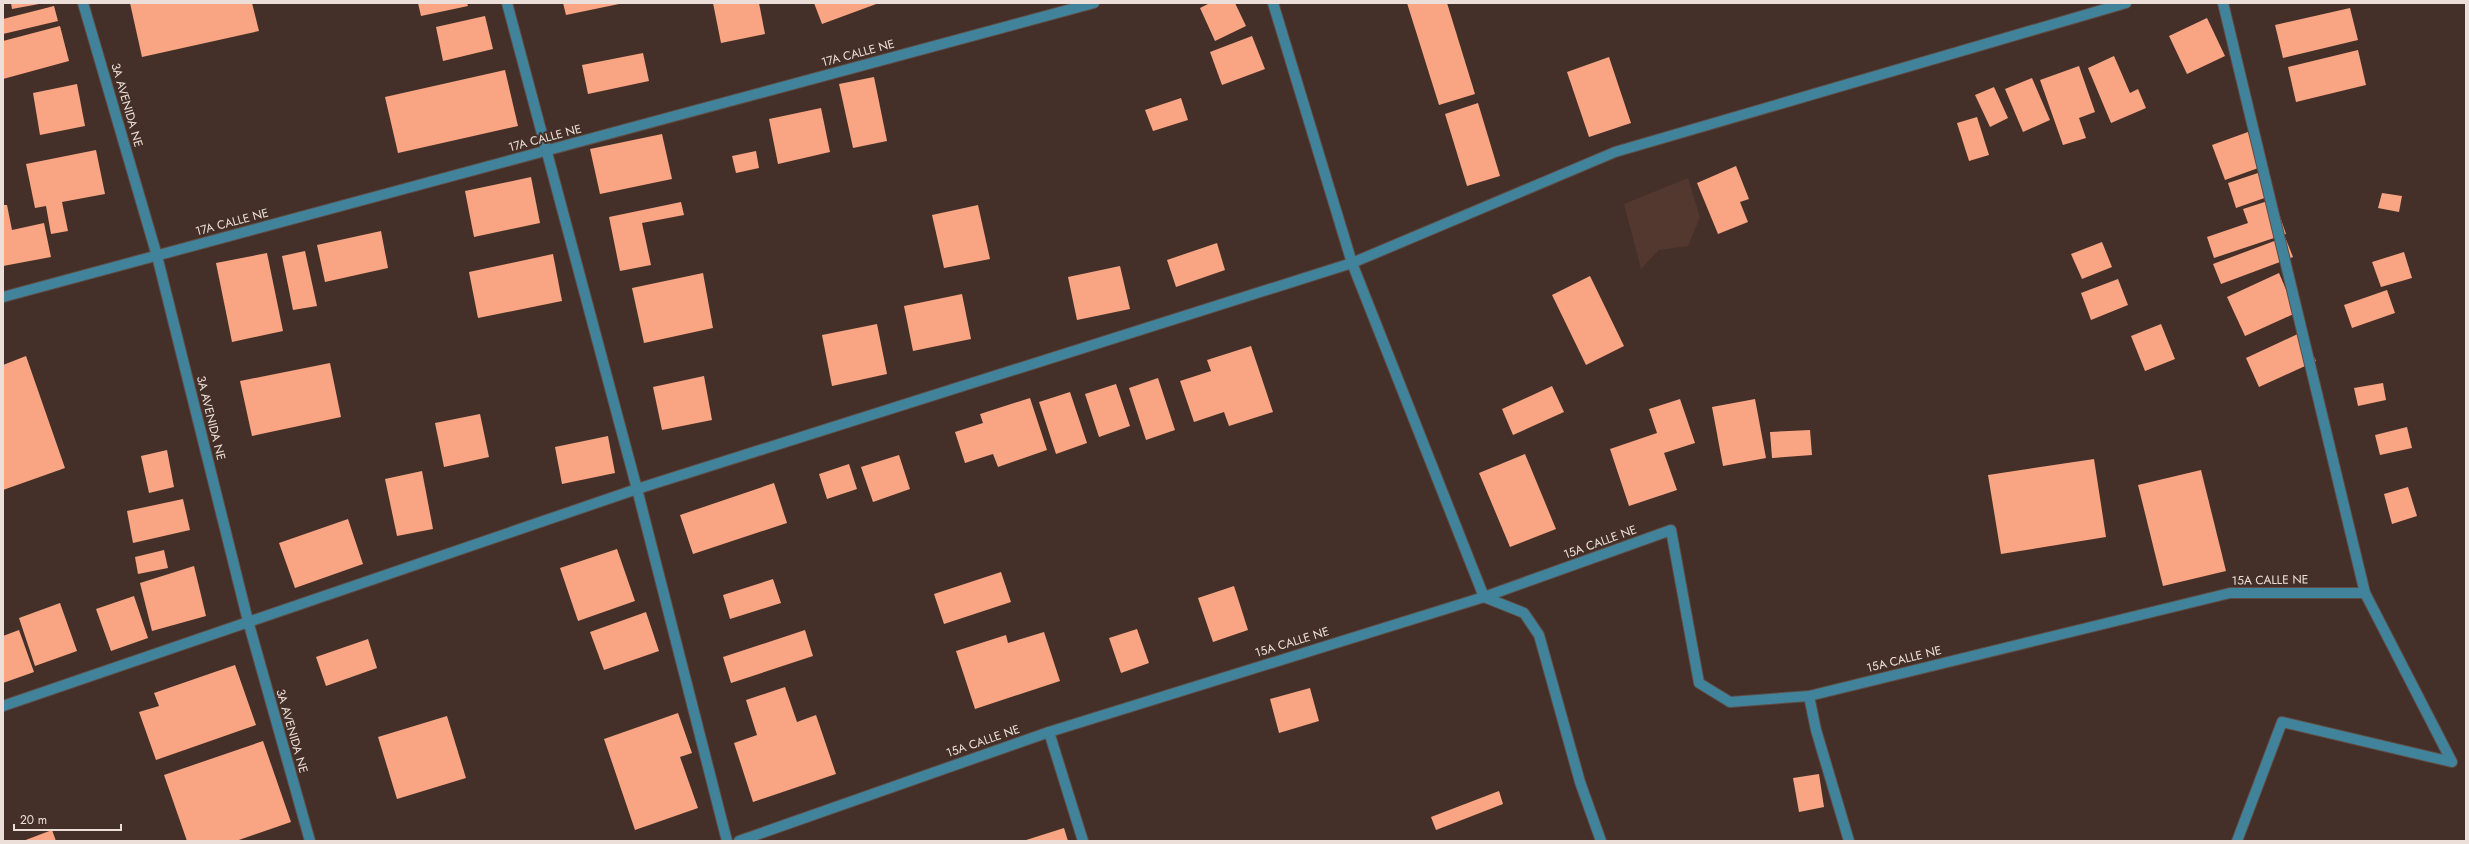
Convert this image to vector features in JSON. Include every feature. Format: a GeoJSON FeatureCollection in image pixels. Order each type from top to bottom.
{"type":"FeatureCollection","features":[{"type":"Feature","properties":{"kind":"street","name":"3A AVENIDA NE"},"geometry":{"type":"LineString","coordinates":[[83,3],[157,256],[248,621],[310,841]]}},
{"type":"Feature","properties":{"kind":"street"},"geometry":{"type":"LineString","coordinates":[[507,3],[637,489],[727,841]]}},
{"type":"Feature","properties":{"kind":"street","name":"17A CALLE NE"},"geometry":{"type":"LineString","coordinates":[[3,297],[546,151],[1076,5],[1094,3]]}},
{"type":"Feature","properties":{"kind":"street"},"geometry":{"type":"LineString","coordinates":[[1273,3],[1352,264],[1484,597],[1524,613],[1538,635],[1580,782],[1601,841]]}},
{"type":"Feature","properties":{"kind":"street"},"geometry":{"type":"LineString","coordinates":[[3,706],[637,489],[1352,264],[1615,152],[2126,3]]}},
{"type":"Feature","properties":{"kind":"street"},"geometry":{"type":"LineString","coordinates":[[2223,3],[2365,593],[2452,762],[2282,722],[2237,841]]}},
{"type":"Feature","properties":{"kind":"street","name":"15A CALLE NE"},"geometry":{"type":"LineString","coordinates":[[739,841],[1049,732],[1484,597],[1672,530],[1699,683],[1730,702],[1809,696],[2230,593],[2365,593]]}},
{"type":"Feature","properties":{"kind":"street"},"geometry":{"type":"LineString","coordinates":[[1809,696],[1816,730],[1849,841]]}},
{"type":"Feature","properties":{"kind":"street"},"geometry":{"type":"LineString","coordinates":[[1049,732],[1083,841]]}},
{"type":"Feature","properties":{"kind":"shaded area"},"geometry":{"type":"Polygon","coordinates":[[[1688,178],[1700,217],[1688,246],[1659,250],[1641,269],[1624,204],[1688,178]]]}},
{"type":"Feature","properties":{"kind":"building"},"geometry":{"type":"Polygon","coordinates":[[[11,3],[39,3],[39,4],[12,9],[11,3]]]}},
{"type":"Feature","properties":{"kind":"building"},"geometry":{"type":"Polygon","coordinates":[[[130,3],[252,3],[259,31],[142,57],[130,3]]]}},
{"type":"Feature","properties":{"kind":"building"},"geometry":{"type":"Polygon","coordinates":[[[418,3],[467,3],[468,6],[421,16],[418,3]]]}},
{"type":"Feature","properties":{"kind":"building"},"geometry":{"type":"Polygon","coordinates":[[[563,3],[619,3],[619,4],[566,15],[563,3]]]}},
{"type":"Feature","properties":{"kind":"building"},"geometry":{"type":"Polygon","coordinates":[[[713,3],[759,3],[765,34],[721,43],[713,3]]]}},
{"type":"Feature","properties":{"kind":"building"},"geometry":{"type":"Polygon","coordinates":[[[814,3],[879,3],[822,24],[814,3]]]}},
{"type":"Feature","properties":{"kind":"building"},"geometry":{"type":"Polygon","coordinates":[[[1210,3],[1235,3],[1246,26],[1215,41],[1200,8],[1210,3]]]}},
{"type":"Feature","properties":{"kind":"building"},"geometry":{"type":"Polygon","coordinates":[[[1407,3],[1447,3],[1475,94],[1439,105],[1407,3]]]}},
{"type":"Feature","properties":{"kind":"building"},"geometry":{"type":"Polygon","coordinates":[[[54,6],[58,21],[3,34],[3,19],[54,6]]]}},
{"type":"Feature","properties":{"kind":"building"},"geometry":{"type":"Polygon","coordinates":[[[2350,8],[2358,40],[2283,58],[2275,25],[2350,8]]]}},
{"type":"Feature","properties":{"kind":"building"},"geometry":{"type":"Polygon","coordinates":[[[485,16],[493,49],[443,61],[436,27],[485,16]]]}},
{"type":"Feature","properties":{"kind":"building"},"geometry":{"type":"Polygon","coordinates":[[[2207,18],[2225,56],[2187,74],[2169,36],[2207,18]]]}},
{"type":"Feature","properties":{"kind":"building"},"geometry":{"type":"Polygon","coordinates":[[[60,26],[69,61],[3,79],[3,41],[60,26]]]}},
{"type":"Feature","properties":{"kind":"building"},"geometry":{"type":"Polygon","coordinates":[[[1252,36],[1265,69],[1222,85],[1210,52],[1252,36]]]}},
{"type":"Feature","properties":{"kind":"building"},"geometry":{"type":"Polygon","coordinates":[[[2358,50],[2366,85],[2296,102],[2288,67],[2358,50]]]}},
{"type":"Feature","properties":{"kind":"building"},"geometry":{"type":"Polygon","coordinates":[[[643,53],[649,81],[588,94],[582,65],[643,53]]]}},
{"type":"Feature","properties":{"kind":"building"},"geometry":{"type":"Polygon","coordinates":[[[2114,56],[2130,93],[2138,89],[2146,108],[2111,123],[2088,68],[2114,56]]]}},
{"type":"Feature","properties":{"kind":"building"},"geometry":{"type":"Polygon","coordinates":[[[1609,57],[1631,123],[1589,137],[1567,72],[1609,57]]]}},
{"type":"Feature","properties":{"kind":"building"},"geometry":{"type":"Polygon","coordinates":[[[2079,66],[2095,112],[2079,118],[2086,138],[2063,145],[2040,80],[2079,66]]]}},
{"type":"Feature","properties":{"kind":"building"},"geometry":{"type":"Polygon","coordinates":[[[505,70],[518,126],[398,153],[385,97],[505,70]]]}},
{"type":"Feature","properties":{"kind":"building"},"geometry":{"type":"Polygon","coordinates":[[[874,77],[887,141],[853,148],[839,84],[874,77]]]}},
{"type":"Feature","properties":{"kind":"building"},"geometry":{"type":"Polygon","coordinates":[[[2032,78],[2050,120],[2023,132],[2005,89],[2032,78]]]}},
{"type":"Feature","properties":{"kind":"building"},"geometry":{"type":"Polygon","coordinates":[[[77,84],[85,126],[40,135],[33,93],[77,84]]]}},
{"type":"Feature","properties":{"kind":"building"},"geometry":{"type":"Polygon","coordinates":[[[1994,87],[2008,118],[1990,127],[1975,95],[1994,87]]]}},
{"type":"Feature","properties":{"kind":"building"},"geometry":{"type":"Polygon","coordinates":[[[1181,98],[1188,120],[1153,131],[1145,110],[1181,98]]]}},
{"type":"Feature","properties":{"kind":"building"},"geometry":{"type":"Polygon","coordinates":[[[1478,103],[1500,176],[1467,186],[1445,114],[1478,103]]]}},
{"type":"Feature","properties":{"kind":"building"},"geometry":{"type":"Polygon","coordinates":[[[821,108],[830,152],[778,164],[769,119],[821,108]]]}},
{"type":"Feature","properties":{"kind":"building"},"geometry":{"type":"Polygon","coordinates":[[[1977,117],[1989,155],[1969,161],[1957,123],[1977,117]]]}},
{"type":"Feature","properties":{"kind":"building"},"geometry":{"type":"Polygon","coordinates":[[[2248,132],[2261,167],[2225,180],[2212,145],[2248,132]]]}},
{"type":"Feature","properties":{"kind":"building"},"geometry":{"type":"Polygon","coordinates":[[[662,134],[672,179],[600,194],[590,149],[662,134]]]}},
{"type":"Feature","properties":{"kind":"building"},"geometry":{"type":"Polygon","coordinates":[[[96,150],[105,194],[62,202],[68,231],[51,234],[46,206],[35,208],[26,164],[96,150]]]}},
{"type":"Feature","properties":{"kind":"building"},"geometry":{"type":"Polygon","coordinates":[[[756,151],[759,168],[736,173],[732,156],[756,151]]]}},
{"type":"Feature","properties":{"kind":"building"},"geometry":{"type":"Polygon","coordinates":[[[1736,166],[1749,199],[1740,202],[1748,222],[1718,234],[1697,183],[1736,166]]]}},
{"type":"Feature","properties":{"kind":"building"},"geometry":{"type":"Polygon","coordinates":[[[2264,171],[2273,195],[2236,208],[2228,183],[2264,171]]]}},
{"type":"Feature","properties":{"kind":"building"},"geometry":{"type":"Polygon","coordinates":[[[531,177],[540,223],[474,237],[465,191],[531,177]]]}},
{"type":"Feature","properties":{"kind":"building"},"geometry":{"type":"Polygon","coordinates":[[[2382,193],[2402,196],[2399,212],[2378,208],[2382,193]]]}},
{"type":"Feature","properties":{"kind":"building"},"geometry":{"type":"Polygon","coordinates":[[[2274,199],[2286,234],[2214,258],[2207,237],[2248,223],[2243,209],[2274,199]]]}},
{"type":"Feature","properties":{"kind":"building"},"geometry":{"type":"Polygon","coordinates":[[[681,202],[684,215],[642,223],[651,265],[620,271],[609,217],[681,202]]]}},
{"type":"Feature","properties":{"kind":"building"},"geometry":{"type":"Polygon","coordinates":[[[3,205],[7,205],[12,230],[44,223],[51,257],[3,266],[3,205]]]}},
{"type":"Feature","properties":{"kind":"building"},"geometry":{"type":"Polygon","coordinates":[[[978,205],[990,259],[944,268],[932,215],[978,205]]]}},
{"type":"Feature","properties":{"kind":"building"},"geometry":{"type":"Polygon","coordinates":[[[381,231],[388,268],[325,282],[317,245],[381,231]]]}},
{"type":"Feature","properties":{"kind":"building"},"geometry":{"type":"Polygon","coordinates":[[[2285,237],[2293,257],[2221,284],[2213,264],[2285,237]]]}},
{"type":"Feature","properties":{"kind":"building"},"geometry":{"type":"Polygon","coordinates":[[[2102,242],[2112,267],[2082,279],[2071,254],[2102,242]]]}},
{"type":"Feature","properties":{"kind":"building"},"geometry":{"type":"Polygon","coordinates":[[[1217,243],[1225,270],[1176,287],[1167,260],[1217,243]]]}},
{"type":"Feature","properties":{"kind":"building"},"geometry":{"type":"Polygon","coordinates":[[[305,251],[317,306],[293,310],[282,256],[305,251]]]}},
{"type":"Feature","properties":{"kind":"building"},"geometry":{"type":"Polygon","coordinates":[[[2404,252],[2412,278],[2381,287],[2372,262],[2404,252]]]}},
{"type":"Feature","properties":{"kind":"building"},"geometry":{"type":"Polygon","coordinates":[[[267,253],[283,331],[232,342],[216,263],[267,253]]]}},
{"type":"Feature","properties":{"kind":"building"},"geometry":{"type":"Polygon","coordinates":[[[553,254],[562,301],[478,318],[469,272],[553,254]]]}},
{"type":"Feature","properties":{"kind":"building"},"geometry":{"type":"Polygon","coordinates":[[[1120,266],[1130,309],[1077,320],[1068,277],[1120,266]]]}},
{"type":"Feature","properties":{"kind":"building"},"geometry":{"type":"Polygon","coordinates":[[[703,273],[713,328],[644,343],[632,288],[703,273]]]}},
{"type":"Feature","properties":{"kind":"building"},"geometry":{"type":"Polygon","coordinates":[[[2279,273],[2296,313],[2245,336],[2227,297],[2279,273]]]}},
{"type":"Feature","properties":{"kind":"building"},"geometry":{"type":"Polygon","coordinates":[[[1590,276],[1624,346],[1586,365],[1552,295],[1590,276]]]}},
{"type":"Feature","properties":{"kind":"building"},"geometry":{"type":"Polygon","coordinates":[[[2118,279],[2128,305],[2091,320],[2081,293],[2118,279]]]}},
{"type":"Feature","properties":{"kind":"building"},"geometry":{"type":"Polygon","coordinates":[[[2387,290],[2395,313],[2352,328],[2344,305],[2387,290]]]}},
{"type":"Feature","properties":{"kind":"building"},"geometry":{"type":"Polygon","coordinates":[[[962,294],[971,339],[913,351],[904,306],[962,294]]]}},
{"type":"Feature","properties":{"kind":"building"},"geometry":{"type":"Polygon","coordinates":[[[877,324],[887,374],[832,386],[822,335],[877,324]]]}},
{"type":"Feature","properties":{"kind":"building"},"geometry":{"type":"Polygon","coordinates":[[[2161,324],[2175,359],[2145,371],[2131,336],[2161,324]]]}},
{"type":"Feature","properties":{"kind":"building"},"geometry":{"type":"Polygon","coordinates":[[[2302,332],[2316,361],[2259,387],[2246,358],[2302,332]]]}},
{"type":"Feature","properties":{"kind":"building"},"geometry":{"type":"Polygon","coordinates":[[[1251,346],[1273,412],[1229,426],[1224,412],[1194,422],[1180,381],[1211,371],[1207,360],[1251,346]]]}},
{"type":"Feature","properties":{"kind":"building"},"geometry":{"type":"Polygon","coordinates":[[[26,356],[65,468],[3,490],[3,365],[26,356]]]}},
{"type":"Feature","properties":{"kind":"building"},"geometry":{"type":"Polygon","coordinates":[[[330,363],[341,417],[252,436],[240,381],[330,363]]]}},
{"type":"Feature","properties":{"kind":"building"},"geometry":{"type":"Polygon","coordinates":[[[704,376],[712,420],[662,430],[653,387],[704,376]]]}},
{"type":"Feature","properties":{"kind":"building"},"geometry":{"type":"Polygon","coordinates":[[[1158,378],[1175,430],[1146,440],[1129,388],[1158,378]]]}},
{"type":"Feature","properties":{"kind":"building"},"geometry":{"type":"Polygon","coordinates":[[[2383,383],[2386,400],[2358,406],[2354,388],[2383,383]]]}},
{"type":"Feature","properties":{"kind":"building"},"geometry":{"type":"Polygon","coordinates":[[[1116,384],[1130,426],[1099,437],[1085,394],[1116,384]]]}},
{"type":"Feature","properties":{"kind":"building"},"geometry":{"type":"Polygon","coordinates":[[[1552,386],[1564,412],[1513,435],[1502,409],[1552,386]]]}},
{"type":"Feature","properties":{"kind":"building"},"geometry":{"type":"Polygon","coordinates":[[[1070,392],[1087,443],[1056,454],[1039,402],[1070,392]]]}},
{"type":"Feature","properties":{"kind":"building"},"geometry":{"type":"Polygon","coordinates":[[[1030,398],[1047,450],[998,467],[993,454],[965,463],[955,432],[983,423],[980,414],[1030,398]]]}},
{"type":"Feature","properties":{"kind":"building"},"geometry":{"type":"Polygon","coordinates":[[[1680,399],[1695,443],[1664,453],[1677,490],[1629,506],[1610,449],[1657,433],[1649,409],[1680,399]]]}},
{"type":"Feature","properties":{"kind":"building"},"geometry":{"type":"Polygon","coordinates":[[[1755,399],[1766,458],[1723,466],[1712,407],[1755,399]]]}},
{"type":"Feature","properties":{"kind":"building"},"geometry":{"type":"Polygon","coordinates":[[[480,414],[489,457],[444,467],[435,423],[480,414]]]}},
{"type":"Feature","properties":{"kind":"building"},"geometry":{"type":"Polygon","coordinates":[[[2407,427],[2412,448],[2380,455],[2375,435],[2407,427]]]}},
{"type":"Feature","properties":{"kind":"building"},"geometry":{"type":"Polygon","coordinates":[[[1810,430],[1812,455],[1772,458],[1770,432],[1810,430]]]}},
{"type":"Feature","properties":{"kind":"building"},"geometry":{"type":"Polygon","coordinates":[[[608,436],[615,473],[562,484],[555,447],[608,436]]]}},
{"type":"Feature","properties":{"kind":"building"},"geometry":{"type":"Polygon","coordinates":[[[167,450],[174,487],[149,493],[141,456],[167,450]]]}},
{"type":"Feature","properties":{"kind":"building"},"geometry":{"type":"Polygon","coordinates":[[[1525,454],[1556,529],[1510,547],[1479,473],[1525,454]]]}},
{"type":"Feature","properties":{"kind":"building"},"geometry":{"type":"Polygon","coordinates":[[[899,455],[910,489],[873,502],[861,467],[899,455]]]}},
{"type":"Feature","properties":{"kind":"building"},"geometry":{"type":"Polygon","coordinates":[[[2094,459],[2106,537],[2001,554],[1988,475],[2094,459]]]}},
{"type":"Feature","properties":{"kind":"building"},"geometry":{"type":"Polygon","coordinates":[[[849,464],[857,489],[827,499],[819,474],[849,464]]]}},
{"type":"Feature","properties":{"kind":"building"},"geometry":{"type":"Polygon","coordinates":[[[2201,470],[2226,571],[2163,586],[2138,485],[2201,470]]]}},
{"type":"Feature","properties":{"kind":"building"},"geometry":{"type":"Polygon","coordinates":[[[422,471],[433,529],[397,536],[385,479],[422,471]]]}},
{"type":"Feature","properties":{"kind":"building"},"geometry":{"type":"Polygon","coordinates":[[[774,483],[787,523],[693,554],[680,515],[774,483]]]}},
{"type":"Feature","properties":{"kind":"building"},"geometry":{"type":"Polygon","coordinates":[[[2408,487],[2417,516],[2392,524],[2384,494],[2408,487]]]}},
{"type":"Feature","properties":{"kind":"building"},"geometry":{"type":"Polygon","coordinates":[[[183,499],[190,530],[133,543],[127,511],[183,499]]]}},
{"type":"Feature","properties":{"kind":"building"},"geometry":{"type":"Polygon","coordinates":[[[348,519],[363,564],[295,588],[279,543],[348,519]]]}},
{"type":"Feature","properties":{"kind":"building"},"geometry":{"type":"Polygon","coordinates":[[[617,549],[635,601],[578,621],[560,568],[617,549]]]}},
{"type":"Feature","properties":{"kind":"building"},"geometry":{"type":"Polygon","coordinates":[[[164,550],[168,568],[138,574],[135,557],[164,550]]]}},
{"type":"Feature","properties":{"kind":"building"},"geometry":{"type":"Polygon","coordinates":[[[194,566],[206,616],[152,631],[140,583],[194,566]]]}},
{"type":"Feature","properties":{"kind":"building"},"geometry":{"type":"Polygon","coordinates":[[[1001,572],[1011,602],[944,624],[934,594],[1001,572]]]}},
{"type":"Feature","properties":{"kind":"building"},"geometry":{"type":"Polygon","coordinates":[[[773,579],[781,603],[730,619],[723,595],[773,579]]]}},
{"type":"Feature","properties":{"kind":"building"},"geometry":{"type":"Polygon","coordinates":[[[1234,586],[1248,630],[1213,642],[1198,598],[1234,586]]]}},
{"type":"Feature","properties":{"kind":"building"},"geometry":{"type":"Polygon","coordinates":[[[134,596],[148,638],[111,651],[96,609],[134,596]]]}},
{"type":"Feature","properties":{"kind":"building"},"geometry":{"type":"Polygon","coordinates":[[[60,603],[77,651],[35,666],[19,618],[60,603]]]}},
{"type":"Feature","properties":{"kind":"building"},"geometry":{"type":"Polygon","coordinates":[[[646,612],[659,651],[604,670],[590,632],[646,612]]]}},
{"type":"Feature","properties":{"kind":"building"},"geometry":{"type":"Polygon","coordinates":[[[1137,629],[1149,663],[1121,673],[1109,638],[1137,629]]]}},
{"type":"Feature","properties":{"kind":"building"},"geometry":{"type":"Polygon","coordinates":[[[19,630],[34,672],[3,683],[3,636],[19,630]]]}},
{"type":"Feature","properties":{"kind":"building"},"geometry":{"type":"Polygon","coordinates":[[[805,630],[813,656],[731,683],[723,657],[805,630]]]}},
{"type":"Feature","properties":{"kind":"building"},"geometry":{"type":"Polygon","coordinates":[[[1044,632],[1060,681],[975,709],[956,651],[1006,635],[1008,643],[1044,632]]]}},
{"type":"Feature","properties":{"kind":"building"},"geometry":{"type":"Polygon","coordinates":[[[368,639],[377,668],[326,686],[316,657],[368,639]]]}},
{"type":"Feature","properties":{"kind":"building"},"geometry":{"type":"Polygon","coordinates":[[[235,665],[256,725],[156,760],[139,712],[159,706],[154,693],[235,665]]]}},
{"type":"Feature","properties":{"kind":"building"},"geometry":{"type":"Polygon","coordinates":[[[785,687],[797,722],[816,715],[836,774],[753,802],[734,743],[757,735],[746,700],[785,687]]]}},
{"type":"Feature","properties":{"kind":"building"},"geometry":{"type":"Polygon","coordinates":[[[1310,688],[1319,721],[1279,733],[1270,699],[1310,688]]]}},
{"type":"Feature","properties":{"kind":"building"},"geometry":{"type":"Polygon","coordinates":[[[678,713],[692,753],[680,757],[698,808],[635,830],[604,739],[678,713]]]}},
{"type":"Feature","properties":{"kind":"building"},"geometry":{"type":"Polygon","coordinates":[[[447,716],[466,778],[397,799],[378,737],[447,716]]]}},
{"type":"Feature","properties":{"kind":"building"},"geometry":{"type":"Polygon","coordinates":[[[263,741],[291,822],[236,841],[187,841],[164,775],[263,741]]]}},
{"type":"Feature","properties":{"kind":"building"},"geometry":{"type":"Polygon","coordinates":[[[1819,774],[1824,807],[1799,812],[1793,778],[1819,774]]]}},
{"type":"Feature","properties":{"kind":"building"},"geometry":{"type":"Polygon","coordinates":[[[1499,791],[1503,804],[1436,830],[1431,817],[1499,791]]]}},
{"type":"Feature","properties":{"kind":"building"},"geometry":{"type":"Polygon","coordinates":[[[1064,828],[1068,841],[1023,841],[1064,828]]]}},
{"type":"Feature","properties":{"kind":"building"},"geometry":{"type":"Polygon","coordinates":[[[52,830],[56,841],[23,841],[52,830]]]}}]}
